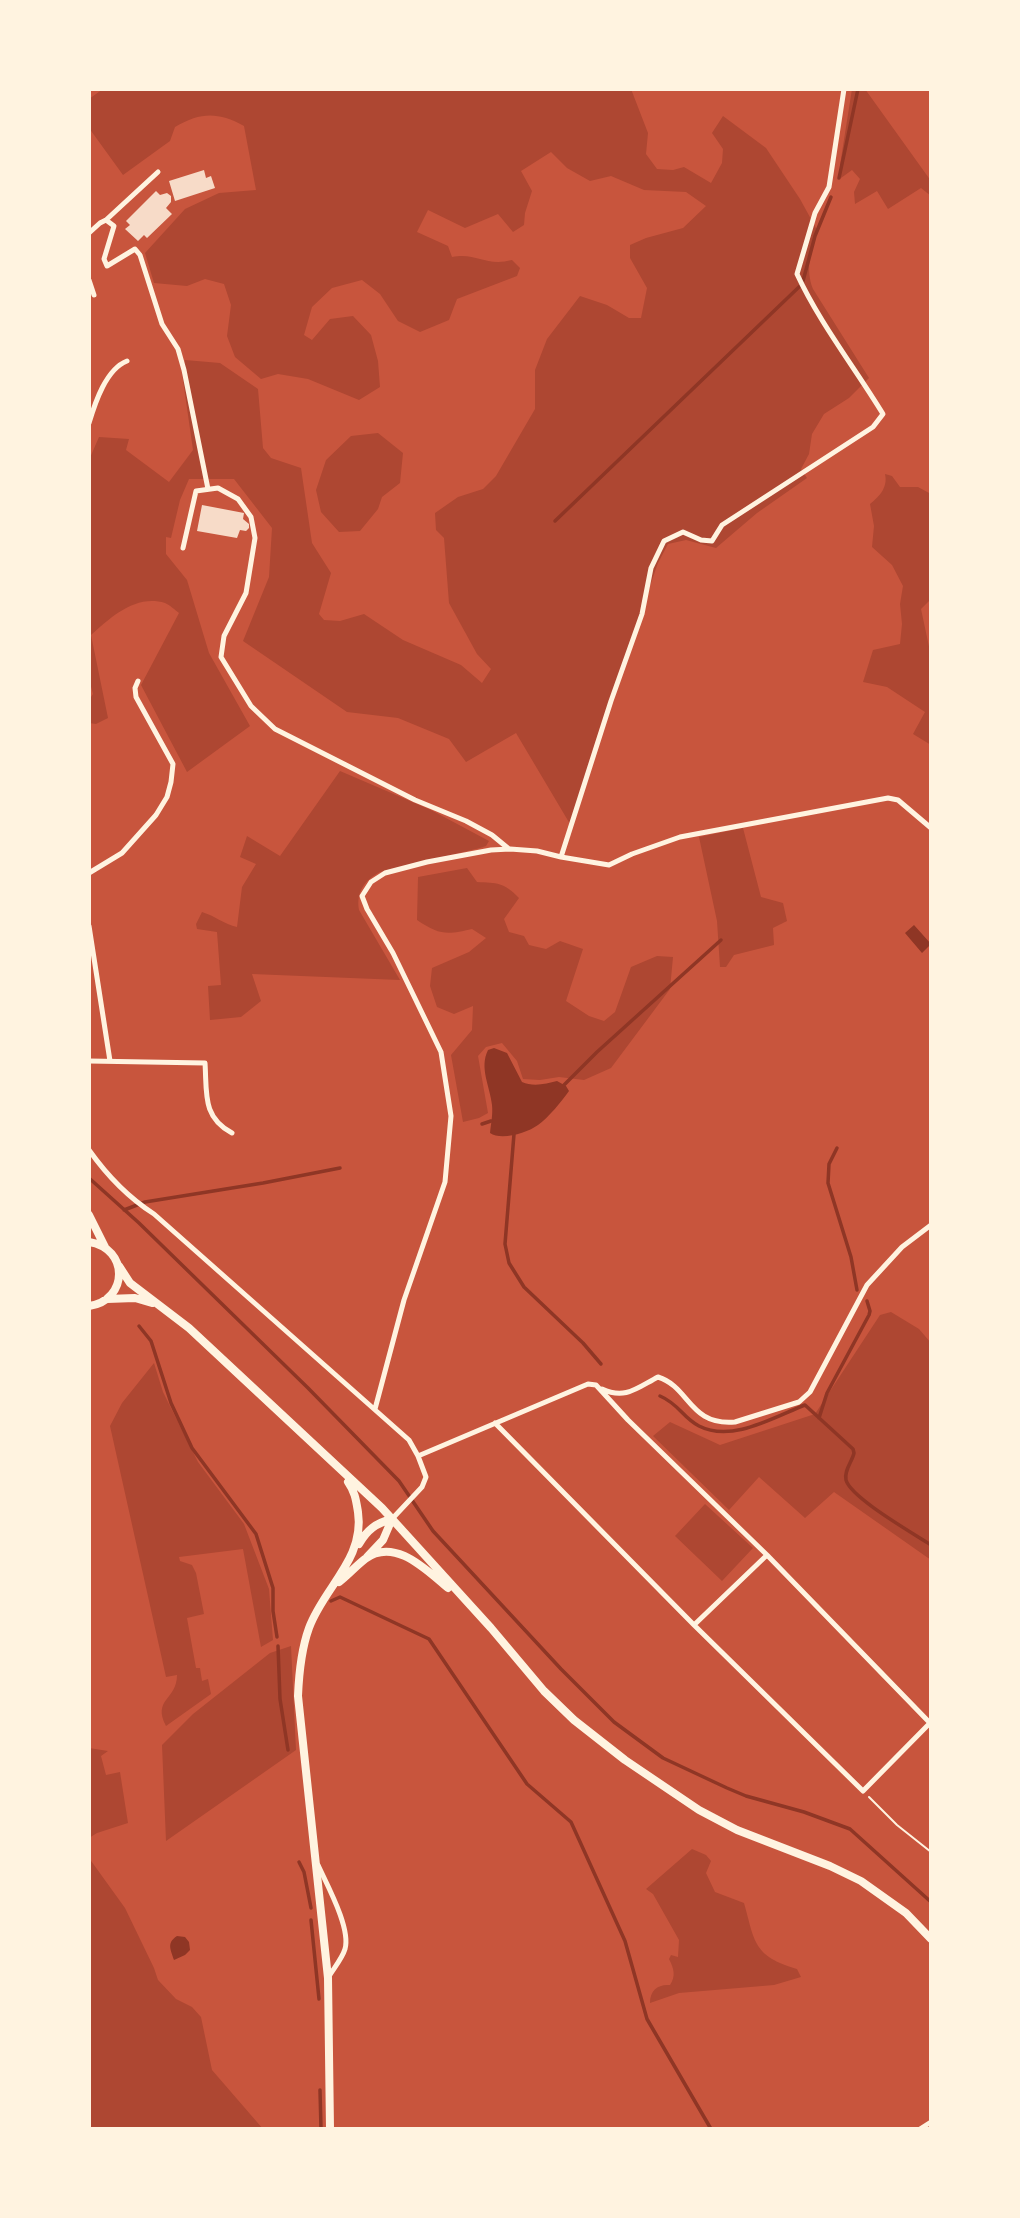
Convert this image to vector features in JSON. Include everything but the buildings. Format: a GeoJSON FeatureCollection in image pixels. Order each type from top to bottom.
{"type":"FeatureCollection","features":[{"type":"Feature","properties":{"kind":"main road"},"geometry":{"type":"LineString","coordinates":[[89,1215],[105,1247],[114,1256],[130,1283],[189,1328],[391,1519],[544,1691],[574,1720],[625,1760],[718,1821],[861,1881],[906,1913],[931,1939]]}},
{"type":"Feature","properties":{"kind":"main road"},"geometry":{"type":"LineString","coordinates":[[89,1242],[105,1247]]}},
{"type":"Feature","properties":{"kind":"main road"},"geometry":{"type":"LineString","coordinates":[[107,1299],[119,1281],[118,1266]]}},
{"type":"Feature","properties":{"kind":"main road"},"geometry":{"type":"LineString","coordinates":[[89,1306],[107,1299],[135,1298],[159,1306]]}},
{"type":"Feature","properties":{"kind":"main road"},"geometry":{"type":"LineString","coordinates":[[334,1464],[355,1492],[359,1522],[353,1554]]}},
{"type":"Feature","properties":{"kind":"main road"},"geometry":{"type":"LineString","coordinates":[[330,2129],[328,1978],[301,1741],[298,1696],[300,1659],[314,1616],[367,1532],[380,1522],[391,1519]]}},
{"type":"Feature","properties":{"kind":"main road"},"geometry":{"type":"LineString","coordinates":[[334,1586],[383,1540],[391,1519]]}},
{"type":"Feature","properties":{"kind":"main road"},"geometry":{"type":"LineString","coordinates":[[367,1557],[382,1553],[407,1555],[468,1603]]}},
{"type":"Feature","properties":{"kind":"street"},"geometry":{"type":"LineString","coordinates":[[561,857],[642,614],[651,568],[664,541],[683,531],[701,540],[712,541],[722,525],[873,427],[883,414],[808,299],[797,274],[815,213],[829,187],[844,89]]}},
{"type":"Feature","properties":{"kind":"street"},"geometry":{"type":"LineString","coordinates":[[89,233],[158,172]]}},
{"type":"Feature","properties":{"kind":"street"},"geometry":{"type":"LineString","coordinates":[[106,220],[114,226],[105,250],[107,267],[135,248],[140,255],[162,324],[177,349],[189,389],[208,489]]}},
{"type":"Feature","properties":{"kind":"street"},"geometry":{"type":"LineString","coordinates":[[89,280],[94,295]]}},
{"type":"Feature","properties":{"kind":"street"},"geometry":{"type":"LineString","coordinates":[[89,423],[105,385],[118,365],[127,361]]}},
{"type":"Feature","properties":{"kind":"street"},"geometry":{"type":"LineString","coordinates":[[183,548],[196,491],[218,488],[238,499],[251,517],[255,538],[246,593],[224,636],[221,657],[251,706],[275,729],[356,772],[474,825],[510,849]]}},
{"type":"Feature","properties":{"kind":"street"},"geometry":{"type":"LineString","coordinates":[[89,873],[130,845],[156,816],[167,797],[171,782],[173,764],[136,697],[135,688],[138,681]]}},
{"type":"Feature","properties":{"kind":"street"},"geometry":{"type":"LineString","coordinates":[[375,1409],[404,1300],[445,1182],[452,1116],[441,1052],[362,896],[371,882],[385,873],[491,850],[537,850],[609,865],[680,837],[888,798],[898,800],[931,828]]}},
{"type":"Feature","properties":{"kind":"street"},"geometry":{"type":"LineString","coordinates":[[89,926],[110,1061]]}},
{"type":"Feature","properties":{"kind":"street"},"geometry":{"type":"LineString","coordinates":[[89,1061],[205,1063],[208,1108],[217,1123],[232,1133]]}},
{"type":"Feature","properties":{"kind":"street"},"geometry":{"type":"LineString","coordinates":[[89,1150],[92,1158],[139,1205],[174,1232],[409,1440],[426,1477],[422,1487],[391,1519]]}},
{"type":"Feature","properties":{"kind":"street"},"geometry":{"type":"LineString","coordinates":[[418,1456],[588,1384],[614,1394],[624,1394],[658,1377],[667,1380],[698,1413],[724,1423],[799,1402],[810,1392],[867,1284],[902,1247],[931,1225]]}},
{"type":"Feature","properties":{"kind":"street"},"geometry":{"type":"LineString","coordinates":[[495,1423],[694,1625],[863,1791],[930,1723],[767,1555],[628,1420],[596,1385]]}},
{"type":"Feature","properties":{"kind":"street"},"geometry":{"type":"LineString","coordinates":[[694,1625],[767,1555]]}},
{"type":"Feature","properties":{"kind":"street"},"geometry":{"type":"LineString","coordinates":[[316,1861],[344,1928],[346,1948],[328,1978]]}},
{"type":"Feature","properties":{"kind":"street"},"geometry":{"type":"LineString","coordinates":[[920,2129],[931,2122]]}},
{"type":"Feature","properties":{"kind":"path"},"geometry":{"type":"LineString","coordinates":[[863,1791],[897,1825],[931,1853]]}},
{"type":"Feature","properties":{"kind":"shaded area"},"geometry":{"type":"Polygon","coordinates":[[[103,89],[631,89],[648,133],[646,154],[657,169],[673,170],[684,167],[711,183],[722,163],[723,149],[712,133],[723,116],[766,148],[800,199],[817,230],[809,267],[813,289],[869,378],[849,398],[824,414],[812,434],[809,454],[801,469],[807,478],[757,513],[716,548],[686,540],[668,544],[658,563],[596,740],[570,824],[516,733],[466,762],[449,739],[398,718],[347,712],[243,641],[269,577],[272,528],[234,479],[189,479],[180,500],[171,538],[166,537],[166,554],[187,580],[209,653],[250,726],[187,772],[141,685],[179,613],[167,604],[154,601],[134,604],[91,635],[108,718],[96,724],[89,723],[89,700],[93,694],[89,679],[89,460],[99,437],[129,439],[126,450],[169,482],[193,450],[182,373],[185,360],[220,363],[258,389],[263,448],[271,458],[301,468],[312,543],[331,573],[319,614],[324,620],[340,621],[364,614],[403,640],[461,665],[482,683],[491,669],[477,654],[449,603],[444,538],[436,530],[435,513],[458,497],[483,489],[496,476],[535,409],[535,370],[547,339],[580,296],[607,305],[629,318],[641,318],[647,288],[630,258],[630,245],[683,228],[706,206],[686,192],[644,190],[611,176],[590,181],[567,168],[551,152],[521,171],[532,191],[524,225],[513,232],[498,214],[465,228],[428,210],[417,232],[448,246],[452,257],[468,256],[495,262],[512,260],[520,268],[517,276],[457,299],[449,320],[420,332],[398,321],[380,294],[362,280],[332,288],[312,307],[304,335],[312,340],[330,319],[353,316],[371,335],[378,361],[380,387],[359,400],[308,379],[278,374],[261,379],[235,357],[227,336],[231,305],[224,284],[205,279],[187,286],[154,283],[145,253],[185,209],[219,193],[256,190],[244,126],[218,116],[201,116],[184,122],[175,127],[170,141],[123,175],[89,128],[89,99],[103,89]]]}},
{"type":"Feature","properties":{"kind":"shaded area"},"geometry":{"type":"Polygon","coordinates":[[[852,89],[865,89],[931,181],[931,196],[921,188],[888,209],[877,191],[855,204],[854,192],[860,179],[852,170],[841,178],[840,165],[852,89]]]}},
{"type":"Feature","properties":{"kind":"shaded area"},"geometry":{"type":"Polygon","coordinates":[[[378,433],[403,453],[400,483],[382,497],[378,509],[360,531],[339,532],[321,512],[316,490],[326,460],[351,436],[378,433]]]}},
{"type":"Feature","properties":{"kind":"shaded area"},"geometry":{"type":"Polygon","coordinates":[[[885,474],[892,476],[900,487],[918,487],[931,494],[931,599],[921,609],[931,656],[931,745],[913,734],[925,712],[887,687],[863,682],[873,650],[900,644],[903,586],[892,565],[872,547],[874,526],[870,504],[882,491],[885,474]]]}},
{"type":"Feature","properties":{"kind":"shaded area"},"geometry":{"type":"Polygon","coordinates":[[[340,771],[431,810],[489,841],[486,846],[480,848],[380,872],[363,887],[359,897],[359,910],[400,980],[252,974],[261,1001],[241,1017],[210,1020],[208,986],[221,985],[217,932],[197,929],[196,924],[202,912],[237,927],[242,887],[256,864],[240,857],[247,836],[280,856],[340,771]]]}},
{"type":"Feature","properties":{"kind":"shaded area"},"geometry":{"type":"Polygon","coordinates":[[[743,828],[761,897],[783,903],[787,921],[773,928],[774,945],[734,955],[726,967],[720,967],[717,921],[699,837],[743,828]]]}},
{"type":"Feature","properties":{"kind":"shaded area"},"geometry":{"type":"Polygon","coordinates":[[[467,868],[477,882],[500,884],[519,898],[504,919],[509,932],[524,936],[529,945],[546,949],[560,941],[583,949],[566,1001],[589,1016],[604,1021],[615,1012],[631,967],[657,956],[673,957],[670,989],[611,1068],[584,1080],[559,1077],[523,1079],[517,1061],[502,1043],[486,1047],[478,1056],[488,1113],[463,1122],[451,1055],[472,1030],[473,1006],[454,1014],[437,1007],[430,986],[432,968],[469,952],[486,938],[472,929],[449,933],[437,931],[417,920],[418,877],[467,868]]]}},
{"type":"Feature","properties":{"kind":"shaded area"},"geometry":{"type":"Polygon","coordinates":[[[914,925],[931,944],[922,953],[905,933],[914,925]]]}},
{"type":"Feature","properties":{"kind":"shaded area"},"geometry":{"type":"Polygon","coordinates":[[[494,1048],[507,1053],[522,1082],[535,1085],[557,1081],[569,1091],[542,1122],[521,1133],[501,1136],[490,1133],[492,1105],[485,1064],[488,1050],[494,1048]]]}},
{"type":"Feature","properties":{"kind":"shaded area"},"geometry":{"type":"Polygon","coordinates":[[[891,1312],[919,1329],[931,1343],[931,1560],[834,1492],[805,1518],[759,1477],[729,1510],[653,1436],[670,1422],[720,1445],[815,1414],[880,1315],[891,1312]]]}},
{"type":"Feature","properties":{"kind":"shaded area"},"geometry":{"type":"Polygon","coordinates":[[[154,1363],[163,1392],[198,1462],[244,1524],[269,1589],[273,1640],[261,1647],[243,1549],[179,1557],[180,1561],[192,1565],[196,1573],[204,1614],[187,1618],[196,1668],[200,1668],[202,1681],[208,1679],[211,1694],[166,1726],[162,1717],[163,1705],[173,1690],[177,1675],[166,1677],[110,1426],[122,1403],[154,1363]]]}},
{"type":"Feature","properties":{"kind":"shaded area"},"geometry":{"type":"Polygon","coordinates":[[[705,1504],[753,1548],[722,1581],[675,1536],[705,1504]]]}},
{"type":"Feature","properties":{"kind":"shaded area"},"geometry":{"type":"Polygon","coordinates":[[[291,1646],[296,1750],[166,1841],[162,1745],[193,1714],[270,1653],[291,1646]]]}},
{"type":"Feature","properties":{"kind":"shaded area"},"geometry":{"type":"Polygon","coordinates":[[[89,1748],[108,1751],[101,1756],[106,1775],[120,1772],[128,1823],[89,1838],[89,1748]]]}},
{"type":"Feature","properties":{"kind":"shaded area"},"geometry":{"type":"Polygon","coordinates":[[[692,1849],[706,1855],[711,1861],[706,1873],[715,1892],[744,1903],[758,1946],[772,1959],[797,1969],[801,1977],[774,1985],[679,1993],[650,2003],[651,1995],[656,1989],[672,1982],[674,1972],[669,1959],[671,1955],[678,1957],[679,1940],[653,1894],[646,1889],[692,1849]]]}},
{"type":"Feature","properties":{"kind":"shaded area"},"geometry":{"type":"Polygon","coordinates":[[[89,1858],[125,1908],[158,1980],[176,1999],[192,2007],[201,2017],[212,2070],[263,2129],[89,2129],[89,1858]]]}},
{"type":"Feature","properties":{"kind":"shaded area"},"geometry":{"type":"Polygon","coordinates":[[[177,1936],[185,1937],[190,1950],[174,1960],[170,1944],[177,1936]]]}},
{"type":"Feature","properties":{"kind":"waterway"},"geometry":{"type":"LineString","coordinates":[[839,178],[858,89]]}},
{"type":"Feature","properties":{"kind":"waterway"},"geometry":{"type":"LineString","coordinates":[[803,281],[815,236],[831,197]]}},
{"type":"Feature","properties":{"kind":"waterway"},"geometry":{"type":"LineString","coordinates":[[555,521],[800,286]]}},
{"type":"Feature","properties":{"kind":"waterway"},"geometry":{"type":"LineString","coordinates":[[564,1085],[721,940]]}},
{"type":"Feature","properties":{"kind":"waterway"},"geometry":{"type":"LineString","coordinates":[[482,1124],[491,1121]]}},
{"type":"Feature","properties":{"kind":"waterway"},"geometry":{"type":"LineString","coordinates":[[514,1134],[505,1244],[509,1263],[524,1287],[583,1343],[601,1364]]}},
{"type":"Feature","properties":{"kind":"waterway"},"geometry":{"type":"LineString","coordinates":[[837,1148],[829,1164],[828,1183],[851,1257],[857,1290]]}},
{"type":"Feature","properties":{"kind":"waterway"},"geometry":{"type":"LineString","coordinates":[[124,1210],[145,1202],[340,1168]]}},
{"type":"Feature","properties":{"kind":"waterway"},"geometry":{"type":"LineString","coordinates":[[89,1178],[139,1223],[308,1388],[399,1481],[433,1531],[614,1722],[663,1758],[727,1788],[850,1829],[931,1902]]}},
{"type":"Feature","properties":{"kind":"waterway"},"geometry":{"type":"LineString","coordinates":[[819,1418],[827,1393],[869,1315],[867,1301]]}},
{"type":"Feature","properties":{"kind":"waterway"},"geometry":{"type":"LineString","coordinates":[[139,1326],[151,1341],[171,1403],[192,1448],[256,1534],[273,1588],[277,1637]]}},
{"type":"Feature","properties":{"kind":"waterway"},"geometry":{"type":"LineString","coordinates":[[660,1396],[699,1426],[725,1432],[753,1426],[805,1405],[853,1449],[846,1476],[850,1487],[870,1505],[931,1545]]}},
{"type":"Feature","properties":{"kind":"waterway"},"geometry":{"type":"LineString","coordinates":[[331,1601],[340,1597],[429,1639],[527,1784],[571,1822],[625,1941],[647,2019],[711,2129]]}},
{"type":"Feature","properties":{"kind":"waterway"},"geometry":{"type":"LineString","coordinates":[[278,1646],[280,1699],[288,1750]]}},
{"type":"Feature","properties":{"kind":"waterway"},"geometry":{"type":"LineString","coordinates":[[299,1862],[304,1872],[311,1908]]}},
{"type":"Feature","properties":{"kind":"waterway"},"geometry":{"type":"LineString","coordinates":[[311,1920],[319,1999]]}},
{"type":"Feature","properties":{"kind":"waterway"},"geometry":{"type":"LineString","coordinates":[[320,2090],[321,2129]]}}]}
